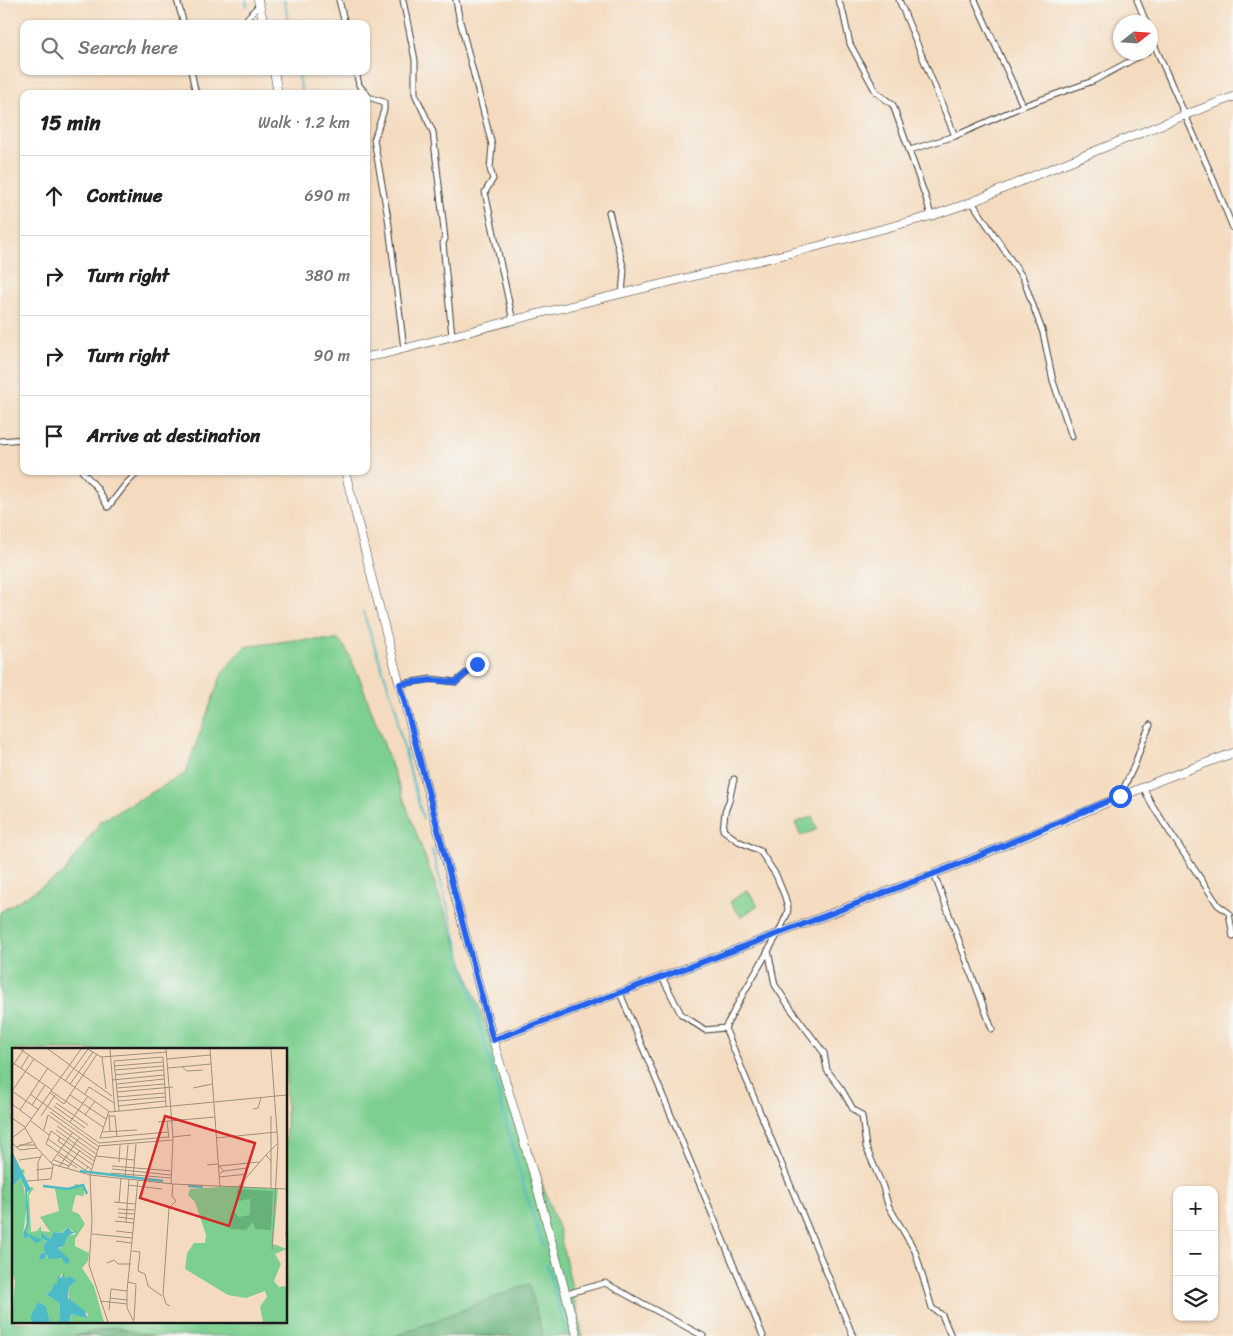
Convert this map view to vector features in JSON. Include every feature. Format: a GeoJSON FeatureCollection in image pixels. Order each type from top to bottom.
{"type":"FeatureCollection","features":[{"type":"Feature","properties":{"kind":"street"},"geometry":{"type":"LineString","coordinates":[[177,0],[183,20]]}},
{"type":"Feature","properties":{"kind":"street"},"geometry":{"type":"LineString","coordinates":[[340,0],[344,20]]}},
{"type":"Feature","properties":{"kind":"street"},"geometry":{"type":"LineString","coordinates":[[403,0],[415,60],[415,94],[434,132],[452,336]]}},
{"type":"Feature","properties":{"kind":"street"},"geometry":{"type":"LineString","coordinates":[[456,0],[492,144],[490,169],[493,179],[485,192],[512,321]]}},
{"type":"Feature","properties":{"kind":"street"},"geometry":{"type":"LineString","coordinates":[[838,0],[843,12],[850,44],[876,92],[893,105],[932,216]]}},
{"type":"Feature","properties":{"kind":"street"},"geometry":{"type":"LineString","coordinates":[[899,0],[955,136]]}},
{"type":"Feature","properties":{"kind":"street"},"geometry":{"type":"LineString","coordinates":[[975,0],[1023,106]]}},
{"type":"Feature","properties":{"kind":"street"},"geometry":{"type":"LineString","coordinates":[[1137,0],[1143,15]]}},
{"type":"Feature","properties":{"kind":"street"},"geometry":{"type":"LineString","coordinates":[[245,20],[259,3]]}},
{"type":"Feature","properties":{"kind":"street"},"geometry":{"type":"LineString","coordinates":[[259,3],[263,20]]}},
{"type":"Feature","properties":{"kind":"street"},"geometry":{"type":"LineString","coordinates":[[1158,59],[1185,115],[1233,228]]}},
{"type":"Feature","properties":{"kind":"street"},"geometry":{"type":"LineString","coordinates":[[910,150],[955,136],[1023,106],[1093,81],[1132,60]]}},
{"type":"Feature","properties":{"kind":"street"},"geometry":{"type":"LineString","coordinates":[[192,75],[195,90]]}},
{"type":"Feature","properties":{"kind":"street"},"geometry":{"type":"LineString","coordinates":[[275,75],[277,90]]}},
{"type":"Feature","properties":{"kind":"street"},"geometry":{"type":"LineString","coordinates":[[357,75],[359,85],[363,90]]}},
{"type":"Feature","properties":{"kind":"street"},"geometry":{"type":"LineString","coordinates":[[370,356],[811,248],[932,216],[972,202],[1233,97]]}},
{"type":"Feature","properties":{"kind":"street"},"geometry":{"type":"LineString","coordinates":[[370,98],[384,102],[384,110],[374,140],[388,218],[404,349]]}},
{"type":"Feature","properties":{"kind":"street"},"geometry":{"type":"LineString","coordinates":[[972,202],[1023,278],[1043,333],[1053,381],[1072,437]]}},
{"type":"Feature","properties":{"kind":"street"},"geometry":{"type":"LineString","coordinates":[[609,212],[624,270],[622,294]]}},
{"type":"Feature","properties":{"kind":"street"},"geometry":{"type":"LineString","coordinates":[[0,441],[20,440]]}},
{"type":"Feature","properties":{"kind":"street"},"geometry":{"type":"LineString","coordinates":[[86,475],[97,488],[108,508],[126,484],[136,475]]}},
{"type":"Feature","properties":{"kind":"street"},"geometry":{"type":"LineString","coordinates":[[346,475],[493,1040],[533,1172],[577,1336]]}},
{"type":"Feature","properties":{"kind":"street"},"geometry":{"type":"LineString","coordinates":[[400,684],[431,680],[456,682],[477,664]]}},
{"type":"Feature","properties":{"kind":"street"},"geometry":{"type":"LineString","coordinates":[[1120,796],[1150,725]]}},
{"type":"Feature","properties":{"kind":"street"},"geometry":{"type":"LineString","coordinates":[[493,1040],[934,874],[1120,796],[1233,753]]}},
{"type":"Feature","properties":{"kind":"street"},"geometry":{"type":"LineString","coordinates":[[725,1028],[778,934],[788,908],[773,870],[760,851],[738,841],[723,830],[725,812],[734,779]]}},
{"type":"Feature","properties":{"kind":"street"},"geometry":{"type":"LineString","coordinates":[[1143,788],[1152,805],[1218,905],[1229,913],[1233,937]]}},
{"type":"Feature","properties":{"kind":"street"},"geometry":{"type":"LineString","coordinates":[[934,874],[992,1029]]}},
{"type":"Feature","properties":{"kind":"street"},"geometry":{"type":"LineString","coordinates":[[768,950],[775,985],[824,1053],[827,1070],[842,1090],[853,1110],[862,1116],[866,1147],[883,1187],[888,1205],[915,1251],[932,1308],[942,1315],[951,1336]]}},
{"type":"Feature","properties":{"kind":"street"},"geometry":{"type":"LineString","coordinates":[[662,977],[681,1014],[705,1030],[725,1028]]}},
{"type":"Feature","properties":{"kind":"street"},"geometry":{"type":"LineString","coordinates":[[620,993],[763,1336]]}},
{"type":"Feature","properties":{"kind":"street"},"geometry":{"type":"LineString","coordinates":[[725,1028],[853,1336]]}},
{"type":"Feature","properties":{"kind":"street"},"geometry":{"type":"LineString","coordinates":[[566,1294],[605,1282],[703,1336]]}},
{"type":"Feature","properties":{"kind":"green space"},"geometry":{"type":"Polygon","coordinates":[[[294,640],[338,640],[345,647],[360,679],[559,1231],[583,1336],[0,1336],[0,912],[63,874],[102,820],[185,774],[222,673],[244,647],[294,640]]]}},
{"type":"Feature","properties":{"kind":"green space"},"geometry":{"type":"Polygon","coordinates":[[[812,816],[817,829],[801,836],[795,823],[812,816]]]}},
{"type":"Feature","properties":{"kind":"green space"},"geometry":{"type":"Polygon","coordinates":[[[747,890],[758,905],[741,917],[730,902],[747,890]]]}},
{"type":"Feature","properties":{"kind":"green space"},"geometry":{"type":"Polygon","coordinates":[[[529,1284],[543,1336],[395,1336],[529,1284]]]}},
{"type":"Feature","properties":{"kind":"green space"},"geometry":{"type":"Polygon","coordinates":[[[112,1327],[152,1336],[74,1336],[112,1327]]]}},
{"type":"Feature","properties":{"kind":"waterway"},"geometry":{"type":"LineString","coordinates":[[246,0],[247,6]]}},
{"type":"Feature","properties":{"kind":"waterway"},"geometry":{"type":"LineString","coordinates":[[284,0],[288,20]]}},
{"type":"Feature","properties":{"kind":"waterway"},"geometry":{"type":"LineString","coordinates":[[299,75],[301,90]]}},
{"type":"Feature","properties":{"kind":"waterway"},"geometry":{"type":"LineString","coordinates":[[363,612],[397,712],[398,726],[423,819]]}},
{"type":"Feature","properties":{"kind":"waterway"},"geometry":{"type":"LineString","coordinates":[[432,850],[526,1195],[543,1245]]}},
{"type":"Feature","properties":{"kind":"waterway"},"geometry":{"type":"LineString","coordinates":[[547,1265],[567,1336]]}},
{"type":"Feature","properties":{"kind":"route"},"geometry":{"type":"LineString","coordinates":[[477,664],[456,682],[431,680],[400,684],[493,1040],[972,859],[1120,796]]}}]}
